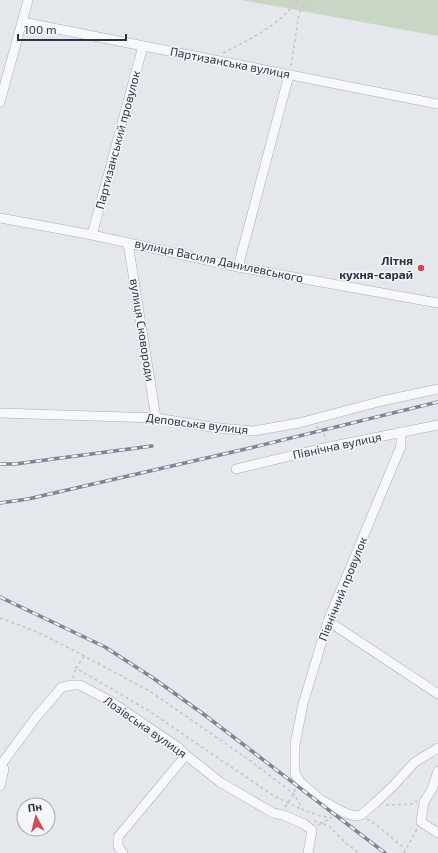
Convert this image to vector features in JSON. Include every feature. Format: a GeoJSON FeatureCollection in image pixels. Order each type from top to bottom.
{"type":"FeatureCollection","features":[{"type":"Feature","properties":{"kind":"street"},"geometry":{"type":"LineString","coordinates":[[0,102],[28,0]]}},
{"type":"Feature","properties":{"kind":"street","name":"Партизанська вулиця"},"geometry":{"type":"LineString","coordinates":[[22,22],[438,104]]}},
{"type":"Feature","properties":{"kind":"street","name":"Партизанський провулок"},"geometry":{"type":"LineString","coordinates":[[92,235],[143,46]]}},
{"type":"Feature","properties":{"kind":"street"},"geometry":{"type":"LineString","coordinates":[[238,267],[289,75]]}},
{"type":"Feature","properties":{"kind":"street","name":"вулиця Василя Данилевського"},"geometry":{"type":"LineString","coordinates":[[0,218],[92,235],[238,267],[438,303]]}},
{"type":"Feature","properties":{"kind":"street","name":"вулиця Сковороди"},"geometry":{"type":"LineString","coordinates":[[128,243],[156,418]]}},
{"type":"Feature","properties":{"kind":"street","name":"Деповська вулиця"},"geometry":{"type":"LineString","coordinates":[[0,413],[156,418],[218,428],[253,431],[302,422],[382,401],[438,389]]}},
{"type":"Feature","properties":{"kind":"street","name":"Північна вулиця"},"geometry":{"type":"LineString","coordinates":[[236,469],[340,445],[438,425]]}},
{"type":"Feature","properties":{"kind":"street","name":"Північний провулок"},"geometry":{"type":"LineString","coordinates":[[295,773],[295,744],[303,704],[328,621],[401,446],[401,432]]}},
{"type":"Feature","properties":{"kind":"street"},"geometry":{"type":"LineString","coordinates":[[328,621],[438,694]]}},
{"type":"Feature","properties":{"kind":"street"},"geometry":{"type":"LineString","coordinates":[[0,786],[4,769],[0,766],[37,716],[62,686],[73,685]]}},
{"type":"Feature","properties":{"kind":"street","name":"Лозівська вулиця"},"geometry":{"type":"LineString","coordinates":[[73,685],[80,685],[110,701],[178,748],[220,782],[273,813],[283,815],[304,824],[312,830]]}},
{"type":"Feature","properties":{"kind":"street"},"geometry":{"type":"LineString","coordinates":[[295,773],[300,782],[321,800],[345,813],[356,816],[361,815],[393,786],[415,762],[438,748]]}},
{"type":"Feature","properties":{"kind":"street"},"geometry":{"type":"LineString","coordinates":[[123,853],[118,846],[118,837],[186,755]]}},
{"type":"Feature","properties":{"kind":"street"},"geometry":{"type":"LineString","coordinates":[[438,771],[435,789],[424,802],[421,822],[438,833]]}},
{"type":"Feature","properties":{"kind":"street"},"geometry":{"type":"LineString","coordinates":[[308,853],[312,830]]}},
{"type":"Feature","properties":{"kind":"path"},"geometry":{"type":"LineString","coordinates":[[216,60],[220,55],[245,42],[282,17],[297,0]]}},
{"type":"Feature","properties":{"kind":"path"},"geometry":{"type":"LineString","coordinates":[[289,75],[299,14],[305,0]]}},
{"type":"Feature","properties":{"kind":"path"},"geometry":{"type":"LineString","coordinates":[[302,422],[322,428],[326,440],[334,440],[340,445]]}},
{"type":"Feature","properties":{"kind":"path"},"geometry":{"type":"LineString","coordinates":[[0,618],[35,631],[151,692],[248,759],[294,794],[303,810]]}},
{"type":"Feature","properties":{"kind":"path"},"geometry":{"type":"LineString","coordinates":[[73,685],[76,668],[84,656]]}},
{"type":"Feature","properties":{"kind":"path"},"geometry":{"type":"LineString","coordinates":[[76,668],[149,711],[274,796],[303,810],[331,818],[312,830]]}},
{"type":"Feature","properties":{"kind":"path"},"geometry":{"type":"LineString","coordinates":[[273,813],[283,809],[294,794],[295,773]]}},
{"type":"Feature","properties":{"kind":"path"},"geometry":{"type":"LineString","coordinates":[[370,807],[411,804],[417,801]]}},
{"type":"Feature","properties":{"kind":"path"},"geometry":{"type":"LineString","coordinates":[[361,815],[378,826],[405,849]]}},
{"type":"Feature","properties":{"kind":"path"},"geometry":{"type":"LineString","coordinates":[[304,824],[312,820],[329,826],[347,844],[359,853]]}},
{"type":"Feature","properties":{"kind":"path"},"geometry":{"type":"LineString","coordinates":[[404,853],[421,822]]}},
{"type":"Feature","properties":{"kind":"green space"},"geometry":{"type":"Polygon","coordinates":[[[242,0],[438,0],[438,36],[242,0]]]}},
{"type":"Feature","properties":{"kind":"railway"},"geometry":{"type":"LineString","coordinates":[[0,503],[28,499],[250,448],[438,402]]}},
{"type":"Feature","properties":{"kind":"railway"},"geometry":{"type":"LineString","coordinates":[[0,464],[15,464],[152,446]]}},
{"type":"Feature","properties":{"kind":"railway"},"geometry":{"type":"LineString","coordinates":[[0,597],[105,647],[153,678],[202,713],[385,853]]}},
{"type":"Feature","properties":{"kind":"place","name":"Літня кухня-сарай"},"geometry":{"type":"Point","coordinates":[421,268]}}]}
